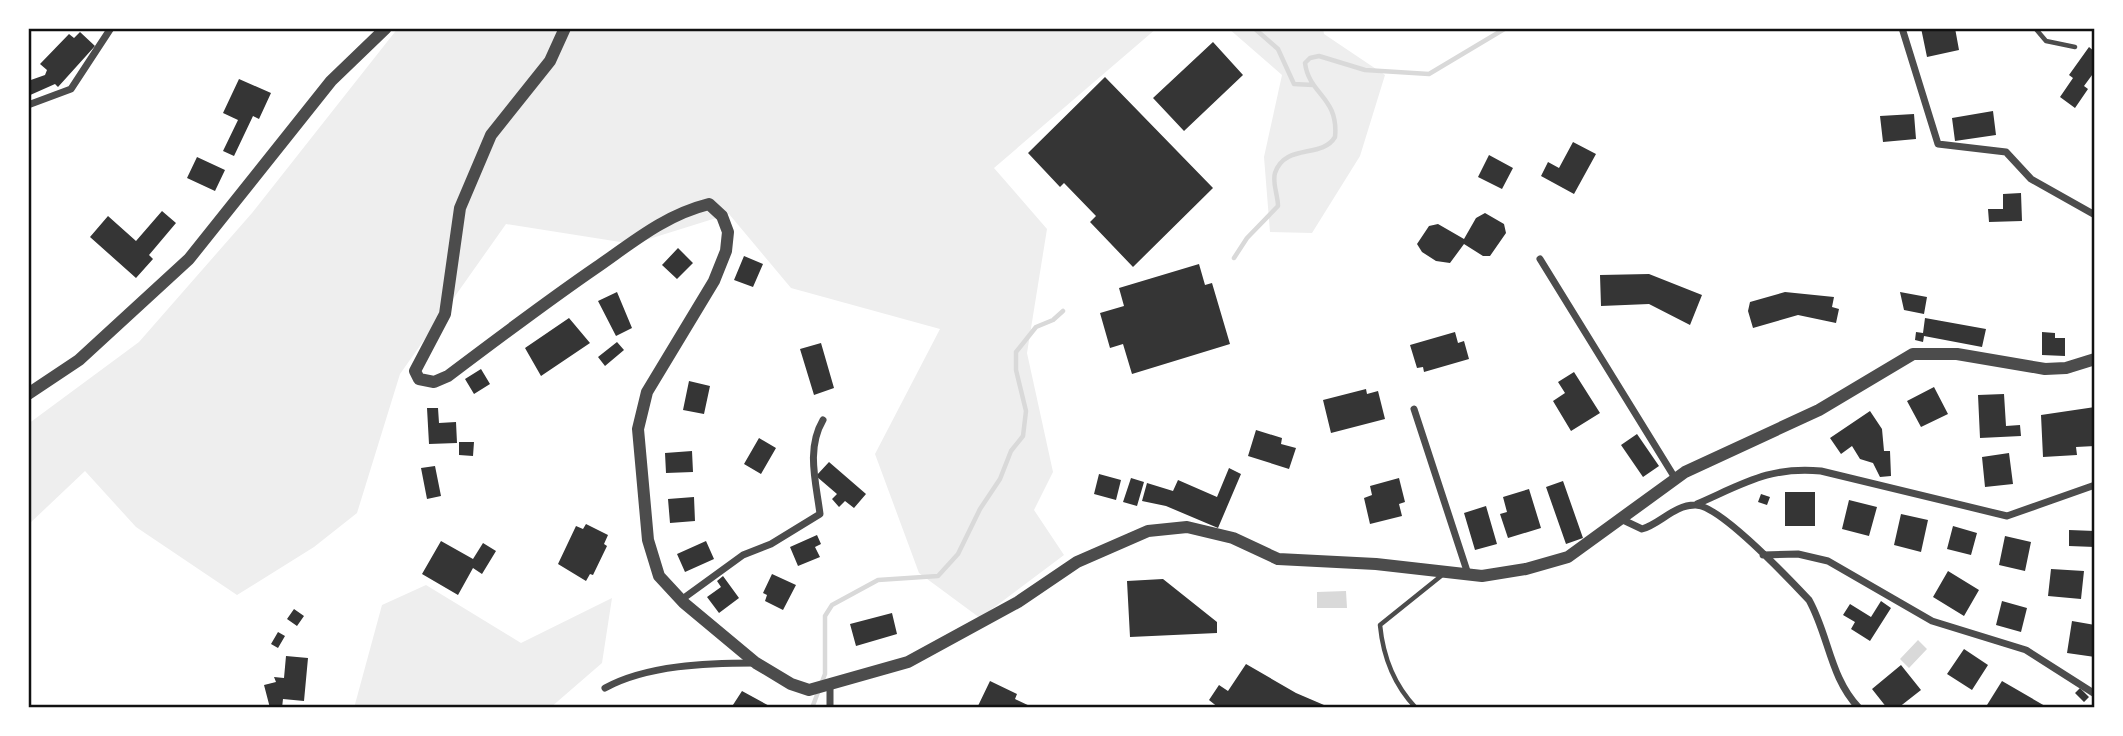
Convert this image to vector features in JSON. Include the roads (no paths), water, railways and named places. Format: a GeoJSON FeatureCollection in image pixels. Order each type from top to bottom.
{"type":"FeatureCollection","features":[{"type":"Feature","properties":{"kind":"street"},"geometry":{"type":"LineString","coordinates":[[28,105],[71,89],[111,28]]}},
{"type":"Feature","properties":{"kind":"street"},"geometry":{"type":"LineString","coordinates":[[28,394],[79,360],[189,259],[331,82],[386,28]]}},
{"type":"Feature","properties":{"kind":"street"},"geometry":{"type":"LineString","coordinates":[[565,28],[550,61],[491,135],[460,208],[445,314],[415,371],[419,379],[434,382],[448,376],[534,309],[659,223],[688,209],[709,204],[722,216],[727,232],[726,251],[714,281],[647,392],[638,429],[648,540],[659,576],[681,600],[756,663],[791,684],[809,690],[830,687],[908,662],[1018,602],[1077,562],[1148,531],[1186,527],[1233,538],[1278,559],[1376,564],[1482,576],[1526,569],[1568,557],[1623,520],[1675,478],[1819,410],[1913,354],[1957,354],[2045,369],[2066,368],[2095,359]]}},
{"type":"Feature","properties":{"kind":"street"},"geometry":{"type":"LineString","coordinates":[[1902,28],[1938,144],[2006,152],[2031,179],[2095,215]]}},
{"type":"Feature","properties":{"kind":"street"},"geometry":{"type":"LineString","coordinates":[[1540,259],[1675,478]]}},
{"type":"Feature","properties":{"kind":"street"},"geometry":{"type":"LineString","coordinates":[[1414,408],[1468,574]]}},
{"type":"Feature","properties":{"kind":"street"},"geometry":{"type":"LineString","coordinates":[[681,600],[743,555],[771,544],[820,514],[812,452],[814,436],[823,421]]}},
{"type":"Feature","properties":{"kind":"street"},"geometry":{"type":"LineString","coordinates":[[1623,520],[1642,529],[1684,506],[1698,504],[1759,477],[1791,468],[1821,471],[2007,516],[2095,485]]}},
{"type":"Feature","properties":{"kind":"street"},"geometry":{"type":"LineString","coordinates":[[1698,504],[1719,515],[1809,600],[1819,618],[1838,678],[1847,696],[1858,708]]}},
{"type":"Feature","properties":{"kind":"street"},"geometry":{"type":"LineString","coordinates":[[1763,555],[1798,554],[1828,561],[1932,621],[2026,650],[2095,694]]}},
{"type":"Feature","properties":{"kind":"street"},"geometry":{"type":"LineString","coordinates":[[604,688],[657,671],[701,665],[756,663]]}},
{"type":"Feature","properties":{"kind":"street"},"geometry":{"type":"LineString","coordinates":[[830,687],[830,708]]}},
{"type":"Feature","properties":{"kind":"lane"},"geometry":{"type":"LineString","coordinates":[[2035,28],[2046,41],[2075,47]]}},
{"type":"Feature","properties":{"kind":"lane"},"geometry":{"type":"LineString","coordinates":[[1416,708],[1400,689],[1382,650],[1380,625],[1446,572]]}},
{"type":"Feature","properties":{"kind":"waterway"},"geometry":{"type":"LineString","coordinates":[[1254,28],[1278,49],[1294,84],[1313,85]]}},
{"type":"Feature","properties":{"kind":"waterway"},"geometry":{"type":"LineString","coordinates":[[1234,258],[1247,238],[1278,206],[1274,177],[1280,164],[1295,154],[1322,148],[1335,137],[1333,113],[1308,74],[1305,63],[1310,58],[1319,56],[1365,70],[1429,74],[1506,28]]}},
{"type":"Feature","properties":{"kind":"waterway"},"geometry":{"type":"LineString","coordinates":[[812,708],[825,674],[825,616],[832,605],[878,580],[938,576],[958,554],[980,509],[1000,479],[1011,451],[1023,436],[1026,411],[1016,370],[1016,352],[1036,327],[1053,320],[1063,311]]}}]}
